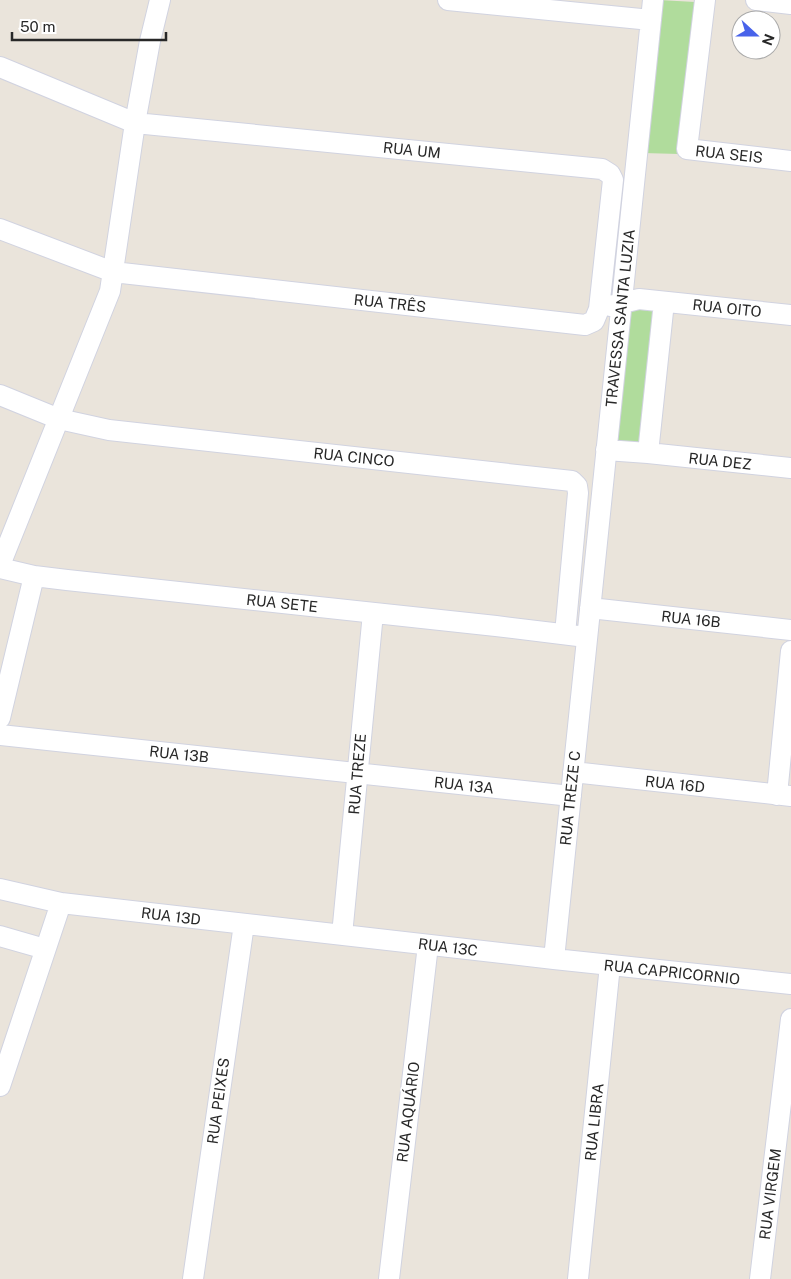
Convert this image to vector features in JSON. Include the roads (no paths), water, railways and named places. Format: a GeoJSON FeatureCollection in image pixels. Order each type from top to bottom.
{"type":"FeatureCollection","features":[{"type":"Feature","properties":{"kind":"street"},"geometry":{"type":"LineString","coordinates":[[59,418],[110,291],[135,122],[150,41],[160,0]]}},
{"type":"Feature","properties":{"kind":"street"},"geometry":{"type":"LineString","coordinates":[[448,0],[651,20]]}},
{"type":"Feature","properties":{"kind":"street","name":"TRAVESSA SANTA LUZIA"},"geometry":{"type":"LineString","coordinates":[[587,637],[653,0]]}},
{"type":"Feature","properties":{"kind":"street","name":"RUA SEIS"},"geometry":{"type":"LineString","coordinates":[[705,0],[687,149],[791,161]]}},
{"type":"Feature","properties":{"kind":"street"},"geometry":{"type":"LineString","coordinates":[[756,0],[791,4]]}},
{"type":"Feature","properties":{"kind":"street","name":"RUA UM"},"geometry":{"type":"LineString","coordinates":[[0,67],[135,122],[602,169],[607,170],[614,180]]}},
{"type":"Feature","properties":{"kind":"street"},"geometry":{"type":"LineString","coordinates":[[599,309],[614,180],[634,182]]}},
{"type":"Feature","properties":{"kind":"street","name":"RUA TRÊS"},"geometry":{"type":"LineString","coordinates":[[0,229],[113,272],[585,325],[594,321],[599,309]]}},
{"type":"Feature","properties":{"kind":"street","name":"RUA OITO"},"geometry":{"type":"LineString","coordinates":[[599,309],[639,299],[791,315]]}},
{"type":"Feature","properties":{"kind":"street"},"geometry":{"type":"LineString","coordinates":[[648,453],[664,302]]}},
{"type":"Feature","properties":{"kind":"street","name":"RUA CINCO"},"geometry":{"type":"LineString","coordinates":[[0,395],[59,418],[109,430],[572,481],[577,486],[578,493],[565,634]]}},
{"type":"Feature","properties":{"kind":"street","name":"RUA SETE"},"geometry":{"type":"LineString","coordinates":[[59,418],[0,567],[34,576],[587,637]]}},
{"type":"Feature","properties":{"kind":"street","name":"RUA DEZ"},"geometry":{"type":"LineString","coordinates":[[606,450],[791,468]]}},
{"type":"Feature","properties":{"kind":"street"},"geometry":{"type":"LineString","coordinates":[[0,718],[34,576]]}},
{"type":"Feature","properties":{"kind":"street","name":"RUA 16B"},"geometry":{"type":"LineString","coordinates":[[590,608],[791,630]]}},
{"type":"Feature","properties":{"kind":"street","name":"RUA TREZE"},"geometry":{"type":"LineString","coordinates":[[342,935],[373,613]]}},
{"type":"Feature","properties":{"kind":"street","name":"RUA TREZE C"},"geometry":{"type":"LineString","coordinates":[[554,960],[587,637]]}},
{"type":"Feature","properties":{"kind":"street"},"geometry":{"type":"LineString","coordinates":[[784,796],[791,650]]}},
{"type":"Feature","properties":{"kind":"street","name":"RUA 13B"},"geometry":{"type":"LineString","coordinates":[[0,735],[358,773]]}},
{"type":"Feature","properties":{"kind":"street","name":"RUA 16D"},"geometry":{"type":"LineString","coordinates":[[573,772],[784,796]]}},
{"type":"Feature","properties":{"kind":"street","name":"RUA 13A"},"geometry":{"type":"LineString","coordinates":[[358,773],[571,796]]}},
{"type":"Feature","properties":{"kind":"street","name":"RUA 13D"},"geometry":{"type":"LineString","coordinates":[[0,889],[61,903],[342,935]]}},
{"type":"Feature","properties":{"kind":"street"},"geometry":{"type":"LineString","coordinates":[[0,1086],[61,903]]}},
{"type":"Feature","properties":{"kind":"street","name":"RUA PEIXES"},"geometry":{"type":"LineString","coordinates":[[193,1279],[244,924]]}},
{"type":"Feature","properties":{"kind":"street","name":"RUA 13C"},"geometry":{"type":"LineString","coordinates":[[342,935],[554,960]]}},
{"type":"Feature","properties":{"kind":"street"},"geometry":{"type":"LineString","coordinates":[[0,936],[45,949]]}},
{"type":"Feature","properties":{"kind":"street","name":"RUA AQUÁRIO"},"geometry":{"type":"LineString","coordinates":[[389,1279],[428,945]]}},
{"type":"Feature","properties":{"kind":"street","name":"RUA CAPRICORNIO"},"geometry":{"type":"LineString","coordinates":[[554,960],[791,984]]}},
{"type":"Feature","properties":{"kind":"street","name":"RUA LIBRA"},"geometry":{"type":"LineString","coordinates":[[578,1279],[610,965]]}},
{"type":"Feature","properties":{"kind":"street","name":"RUA VIRGEM"},"geometry":{"type":"LineString","coordinates":[[760,1279],[791,1019]]}}]}
